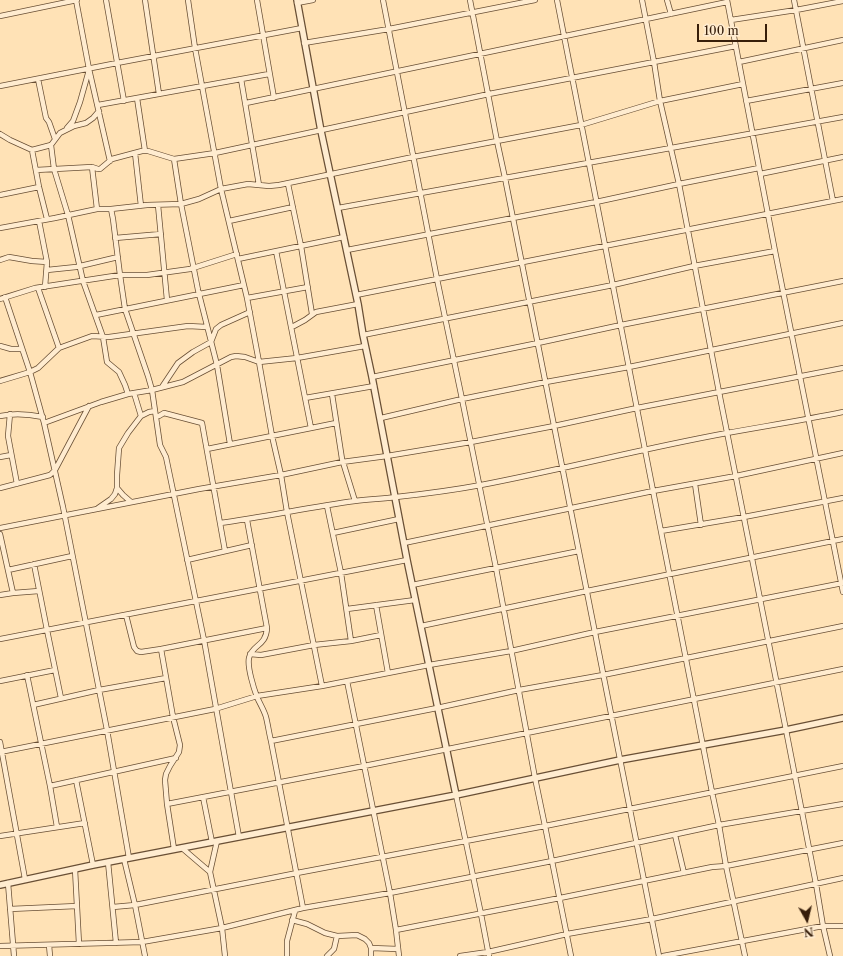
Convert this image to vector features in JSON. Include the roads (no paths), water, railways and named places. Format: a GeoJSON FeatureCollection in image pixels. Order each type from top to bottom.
{"type":"FeatureCollection","features":[{"type":"Feature","properties":{"kind":"street"},"geometry":{"type":"LineString","coordinates":[[0,16],[76,0],[89,68],[110,161]]}},
{"type":"Feature","properties":{"kind":"street"},"geometry":{"type":"LineString","coordinates":[[106,0],[124,101]]}},
{"type":"Feature","properties":{"kind":"street"},"geometry":{"type":"LineString","coordinates":[[145,0],[159,94]]}},
{"type":"Feature","properties":{"kind":"street"},"geometry":{"type":"LineString","coordinates":[[188,0],[195,48],[221,190],[250,312],[272,436],[322,686]]}},
{"type":"Feature","properties":{"kind":"street"},"geometry":{"type":"LineString","coordinates":[[257,0],[274,98]]}},
{"type":"Feature","properties":{"kind":"street"},"geometry":{"type":"LineString","coordinates":[[313,0],[297,2],[304,43],[381,418],[415,600],[489,954]]}},
{"type":"Feature","properties":{"kind":"street"},"geometry":{"type":"LineString","coordinates":[[383,0],[437,279],[496,568],[535,778],[571,956]]}},
{"type":"Feature","properties":{"kind":"street"},"geometry":{"type":"LineString","coordinates":[[470,0],[659,956]]}},
{"type":"Feature","properties":{"kind":"street"},"geometry":{"type":"LineString","coordinates":[[304,43],[389,29],[535,0]]}},
{"type":"Feature","properties":{"kind":"street"},"geometry":{"type":"LineString","coordinates":[[557,0],[726,866],[745,956]]}},
{"type":"Feature","properties":{"kind":"street"},"geometry":{"type":"LineString","coordinates":[[642,0],[660,101],[679,184],[830,956]]}},
{"type":"Feature","properties":{"kind":"street"},"geometry":{"type":"LineString","coordinates":[[667,0],[671,14]]}},
{"type":"Feature","properties":{"kind":"street"},"geometry":{"type":"LineString","coordinates":[[794,0],[833,200]]}},
{"type":"Feature","properties":{"kind":"street"},"geometry":{"type":"LineString","coordinates":[[246,103],[481,53],[646,20],[727,1],[843,592]]}},
{"type":"Feature","properties":{"kind":"street"},"geometry":{"type":"LineString","coordinates":[[731,20],[843,1]]}},
{"type":"Feature","properties":{"kind":"street"},"geometry":{"type":"LineString","coordinates":[[0,86],[302,28]]}},
{"type":"Feature","properties":{"kind":"street"},"geometry":{"type":"LineString","coordinates":[[739,62],[843,40]]}},
{"type":"Feature","properties":{"kind":"street"},"geometry":{"type":"LineString","coordinates":[[36,170],[92,167],[100,169],[110,161],[145,151],[174,159],[215,153],[489,94],[736,46]]}},
{"type":"Feature","properties":{"kind":"street"},"geometry":{"type":"LineString","coordinates":[[65,131],[74,120],[89,68]]}},
{"type":"Feature","properties":{"kind":"street"},"geometry":{"type":"LineString","coordinates":[[128,394],[119,372],[107,362],[103,337],[83,281],[68,215],[54,169],[51,145],[60,133],[74,126],[86,123],[93,118],[98,108],[136,98],[269,74]]}},
{"type":"Feature","properties":{"kind":"street"},"geometry":{"type":"LineString","coordinates":[[38,79],[46,118],[49,122],[54,140]]}},
{"type":"Feature","properties":{"kind":"street"},"geometry":{"type":"LineString","coordinates":[[241,79],[259,185]]}},
{"type":"Feature","properties":{"kind":"street"},"geometry":{"type":"LineString","coordinates":[[746,101],[843,83]]}},
{"type":"Feature","properties":{"kind":"street"},"geometry":{"type":"LineString","coordinates":[[0,228],[97,209],[158,204],[181,204],[199,199],[221,190],[248,184],[269,186],[288,184],[581,125],[660,101],[743,84]]}},
{"type":"Feature","properties":{"kind":"street"},"geometry":{"type":"LineString","coordinates":[[136,98],[145,151]]}},
{"type":"Feature","properties":{"kind":"street"},"geometry":{"type":"LineString","coordinates":[[338,208],[843,117]]}},
{"type":"Feature","properties":{"kind":"street"},"geometry":{"type":"LineString","coordinates":[[0,134],[32,150],[51,145]]}},
{"type":"Feature","properties":{"kind":"street"},"geometry":{"type":"LineString","coordinates":[[32,150],[47,219]]}},
{"type":"Feature","properties":{"kind":"street"},"geometry":{"type":"LineString","coordinates":[[135,153],[141,206]]}},
{"type":"Feature","properties":{"kind":"street"},"geometry":{"type":"LineString","coordinates":[[760,174],[843,157]]}},
{"type":"Feature","properties":{"kind":"street"},"geometry":{"type":"LineString","coordinates":[[174,159],[181,204],[199,294],[217,365],[230,444]]}},
{"type":"Feature","properties":{"kind":"street"},"geometry":{"type":"LineString","coordinates":[[92,167],[97,209]]}},
{"type":"Feature","properties":{"kind":"street"},"geometry":{"type":"LineString","coordinates":[[346,250],[596,202],[759,168]]}},
{"type":"Feature","properties":{"kind":"street"},"geometry":{"type":"LineString","coordinates":[[288,184],[301,246],[312,314]]}},
{"type":"Feature","properties":{"kind":"street"},"geometry":{"type":"LineString","coordinates":[[0,195],[39,187]]}},
{"type":"Feature","properties":{"kind":"street"},"geometry":{"type":"LineString","coordinates":[[356,295],[843,199]]}},
{"type":"Feature","properties":{"kind":"street"},"geometry":{"type":"LineString","coordinates":[[158,204],[167,300]]}},
{"type":"Feature","properties":{"kind":"street"},"geometry":{"type":"LineString","coordinates":[[229,221],[293,207]]}},
{"type":"Feature","properties":{"kind":"street"},"geometry":{"type":"LineString","coordinates":[[111,209],[125,309],[152,390],[160,445],[166,457],[204,640],[239,836]]}},
{"type":"Feature","properties":{"kind":"street"},"geometry":{"type":"LineString","coordinates":[[39,221],[47,262],[45,287]]}},
{"type":"Feature","properties":{"kind":"street"},"geometry":{"type":"LineString","coordinates":[[116,238],[161,234]]}},
{"type":"Feature","properties":{"kind":"street"},"geometry":{"type":"LineString","coordinates":[[145,956],[127,858],[107,730],[87,623],[55,470],[30,372],[2,298],[38,288],[120,275],[165,273],[194,268],[237,256],[276,251],[344,237]]}},
{"type":"Feature","properties":{"kind":"street"},"geometry":{"type":"LineString","coordinates":[[276,251],[311,428]]}},
{"type":"Feature","properties":{"kind":"street"},"geometry":{"type":"LineString","coordinates":[[363,335],[613,285],[694,266],[775,251]]}},
{"type":"Feature","properties":{"kind":"street"},"geometry":{"type":"LineString","coordinates":[[0,260],[9,257],[47,262]]}},
{"type":"Feature","properties":{"kind":"street"},"geometry":{"type":"LineString","coordinates":[[47,270],[80,266],[118,257]]}},
{"type":"Feature","properties":{"kind":"street"},"geometry":{"type":"LineString","coordinates":[[372,377],[703,308],[843,281]]}},
{"type":"Feature","properties":{"kind":"street"},"geometry":{"type":"LineString","coordinates":[[96,315],[244,285]]}},
{"type":"Feature","properties":{"kind":"street"},"geometry":{"type":"LineString","coordinates":[[247,298],[308,287]]}},
{"type":"Feature","properties":{"kind":"street"},"geometry":{"type":"LineString","coordinates":[[38,288],[59,348]]}},
{"type":"Feature","properties":{"kind":"street"},"geometry":{"type":"LineString","coordinates":[[292,327],[316,312],[358,304]]}},
{"type":"Feature","properties":{"kind":"street"},"geometry":{"type":"LineString","coordinates":[[162,387],[178,363],[193,352],[211,342],[216,329],[221,325],[250,312]]}},
{"type":"Feature","properties":{"kind":"street"},"geometry":{"type":"LineString","coordinates":[[381,418],[462,399],[629,367],[843,323]]}},
{"type":"Feature","properties":{"kind":"street"},"geometry":{"type":"LineString","coordinates":[[0,381],[30,372],[38,368],[59,348],[92,336],[109,337],[188,326],[207,327]]}},
{"type":"Feature","properties":{"kind":"street"},"geometry":{"type":"LineString","coordinates":[[0,346],[11,349],[22,349]]}},
{"type":"Feature","properties":{"kind":"street"},"geometry":{"type":"LineString","coordinates":[[44,423],[89,406],[128,394],[152,390],[183,382],[231,357],[245,357],[260,362],[298,358],[365,346]]}},
{"type":"Feature","properties":{"kind":"street"},"geometry":{"type":"LineString","coordinates":[[0,528],[131,502],[281,475],[342,462],[471,442],[843,368]]}},
{"type":"Feature","properties":{"kind":"street"},"geometry":{"type":"LineString","coordinates":[[306,398],[374,386]]}},
{"type":"Feature","properties":{"kind":"street"},"geometry":{"type":"LineString","coordinates":[[134,393],[141,416]]}},
{"type":"Feature","properties":{"kind":"street"},"geometry":{"type":"LineString","coordinates":[[332,394],[342,462],[355,501]]}},
{"type":"Feature","properties":{"kind":"street"},"geometry":{"type":"LineString","coordinates":[[0,488],[50,475],[55,470],[89,406]]}},
{"type":"Feature","properties":{"kind":"street"},"geometry":{"type":"LineString","coordinates":[[97,509],[111,499],[115,494],[117,488],[119,448],[141,416],[155,411]]}},
{"type":"Feature","properties":{"kind":"street"},"geometry":{"type":"LineString","coordinates":[[220,523],[247,520],[355,501],[396,497],[479,485],[645,449],[843,412]]}},
{"type":"Feature","properties":{"kind":"street"},"geometry":{"type":"LineString","coordinates":[[159,416],[164,413],[202,423],[225,551]]}},
{"type":"Feature","properties":{"kind":"street"},"geometry":{"type":"LineString","coordinates":[[10,414],[8,436],[17,484]]}},
{"type":"Feature","properties":{"kind":"street"},"geometry":{"type":"LineString","coordinates":[[0,416],[25,414],[42,417]]}},
{"type":"Feature","properties":{"kind":"street"},"geometry":{"type":"LineString","coordinates":[[207,449],[336,423]]}},
{"type":"Feature","properties":{"kind":"street"},"geometry":{"type":"LineString","coordinates":[[404,543],[653,490],[695,484],[843,453]]}},
{"type":"Feature","properties":{"kind":"street"},"geometry":{"type":"LineString","coordinates":[[0,457],[11,455]]}},
{"type":"Feature","properties":{"kind":"street"},"geometry":{"type":"LineString","coordinates":[[695,484],[701,524]]}},
{"type":"Feature","properties":{"kind":"street"},"geometry":{"type":"LineString","coordinates":[[117,488],[131,502]]}},
{"type":"Feature","properties":{"kind":"street"},"geometry":{"type":"LineString","coordinates":[[661,531],[843,498]]}},
{"type":"Feature","properties":{"kind":"street"},"geometry":{"type":"LineString","coordinates":[[327,506],[341,573],[351,640]]}},
{"type":"Feature","properties":{"kind":"street"},"geometry":{"type":"LineString","coordinates":[[333,533],[399,519]]}},
{"type":"Feature","properties":{"kind":"street"},"geometry":{"type":"LineString","coordinates":[[247,520],[267,628],[264,640],[250,654],[249,664],[271,741],[303,908]]}},
{"type":"Feature","properties":{"kind":"street"},"geometry":{"type":"LineString","coordinates":[[0,534],[13,593]]}},
{"type":"Feature","properties":{"kind":"street"},"geometry":{"type":"LineString","coordinates":[[421,626],[843,539]]}},
{"type":"Feature","properties":{"kind":"street"},"geometry":{"type":"LineString","coordinates":[[187,560],[252,545]]}},
{"type":"Feature","properties":{"kind":"street"},"geometry":{"type":"LineString","coordinates":[[412,585],[579,551]]}},
{"type":"Feature","properties":{"kind":"street"},"geometry":{"type":"LineString","coordinates":[[8,570],[72,556]]}},
{"type":"Feature","properties":{"kind":"street"},"geometry":{"type":"LineString","coordinates":[[0,639],[407,560]]}},
{"type":"Feature","properties":{"kind":"street"},"geometry":{"type":"LineString","coordinates":[[34,564],[61,698]]}},
{"type":"Feature","properties":{"kind":"street"},"geometry":{"type":"LineString","coordinates":[[1,752],[215,708],[257,696],[322,686],[511,651],[595,632],[842,583]]}},
{"type":"Feature","properties":{"kind":"street"},"geometry":{"type":"LineString","coordinates":[[0,595],[39,591]]}},
{"type":"Feature","properties":{"kind":"street"},"geometry":{"type":"LineString","coordinates":[[347,609],[415,600]]}},
{"type":"Feature","properties":{"kind":"street"},"geometry":{"type":"LineString","coordinates":[[376,605],[388,673]]}},
{"type":"Feature","properties":{"kind":"street"},"geometry":{"type":"LineString","coordinates":[[126,615],[134,647],[137,651],[141,652],[267,628]]}},
{"type":"Feature","properties":{"kind":"street"},"geometry":{"type":"LineString","coordinates":[[271,741],[843,626]]}},
{"type":"Feature","properties":{"kind":"street"},"geometry":{"type":"LineString","coordinates":[[250,654],[261,655],[314,645],[381,636]]}},
{"type":"Feature","properties":{"kind":"street"},"geometry":{"type":"LineString","coordinates":[[161,649],[173,716],[180,745],[179,752],[168,770],[165,780],[166,804],[174,849]]}},
{"type":"Feature","properties":{"kind":"street"},"geometry":{"type":"LineString","coordinates":[[166,804],[527,734],[612,715],[694,700],[843,669]]}},
{"type":"Feature","properties":{"kind":"street"},"geometry":{"type":"LineString","coordinates":[[0,681],[55,670]]}},
{"type":"Feature","properties":{"kind":"street"},"geometry":{"type":"LineString","coordinates":[[27,676],[57,827]]}},
{"type":"Feature","properties":{"kind":"street"},"geometry":{"type":"LineString","coordinates":[[33,705],[99,690],[166,678]]}},
{"type":"Feature","properties":{"kind":"street"},"geometry":{"type":"LineString","coordinates":[[347,681],[390,893],[399,956]]}},
{"type":"Feature","properties":{"kind":"street"},"geometry":{"type":"LineString","coordinates":[[0,885],[127,858],[456,795],[620,760],[786,730],[843,718]]}},
{"type":"Feature","properties":{"kind":"street"},"geometry":{"type":"LineString","coordinates":[[0,742],[25,880]]}},
{"type":"Feature","properties":{"kind":"street"},"geometry":{"type":"LineString","coordinates":[[50,786],[176,758]]}},
{"type":"Feature","properties":{"kind":"street"},"geometry":{"type":"LineString","coordinates":[[113,907],[135,905],[214,890],[465,840],[545,826],[843,766]]}},
{"type":"Feature","properties":{"kind":"street"},"geometry":{"type":"LineString","coordinates":[[76,780],[93,865]]}},
{"type":"Feature","properties":{"kind":"street"},"geometry":{"type":"LineString","coordinates":[[203,797],[214,841],[210,872],[222,928],[225,956]]}},
{"type":"Feature","properties":{"kind":"street"},"geometry":{"type":"LineString","coordinates":[[0,946],[142,942],[222,928],[303,908],[390,893],[552,861],[719,825],[843,804]]}},
{"type":"Feature","properties":{"kind":"street"},"geometry":{"type":"LineString","coordinates":[[0,836],[84,823]]}},
{"type":"Feature","properties":{"kind":"street"},"geometry":{"type":"LineString","coordinates":[[675,835],[684,873]]}},
{"type":"Feature","properties":{"kind":"street"},"geometry":{"type":"LineString","coordinates":[[396,930],[644,882],[712,867],[726,866],[843,843]]}},
{"type":"Feature","properties":{"kind":"street"},"geometry":{"type":"LineString","coordinates":[[182,848],[210,872]]}},
{"type":"Feature","properties":{"kind":"street"},"geometry":{"type":"LineString","coordinates":[[108,862],[116,943]]}},
{"type":"Feature","properties":{"kind":"street"},"geometry":{"type":"LineString","coordinates":[[75,869],[79,944]]}},
{"type":"Feature","properties":{"kind":"street"},"geometry":{"type":"LineString","coordinates":[[460,956],[489,954],[567,934],[652,919],[843,878]]}},
{"type":"Feature","properties":{"kind":"street"},"geometry":{"type":"LineString","coordinates":[[8,883],[14,956]]}},
{"type":"Feature","properties":{"kind":"street"},"geometry":{"type":"LineString","coordinates":[[10,909],[77,906]]}},
{"type":"Feature","properties":{"kind":"street"},"geometry":{"type":"LineString","coordinates":[[287,956],[287,942],[295,911]]}},
{"type":"Feature","properties":{"kind":"street"},"geometry":{"type":"LineString","coordinates":[[292,920],[307,924],[325,933],[337,936],[357,936],[365,939],[371,948],[371,956]]}},
{"type":"Feature","properties":{"kind":"street"},"geometry":{"type":"LineString","coordinates":[[663,956],[823,926],[843,926]]}},
{"type":"Feature","properties":{"kind":"street"},"geometry":{"type":"LineString","coordinates":[[327,956],[334,949],[337,936]]}},
{"type":"Feature","properties":{"kind":"street"},"geometry":{"type":"LineString","coordinates":[[49,944],[50,956]]}},
{"type":"Feature","properties":{"kind":"street"},"geometry":{"type":"LineString","coordinates":[[371,948],[398,949]]}}]}
